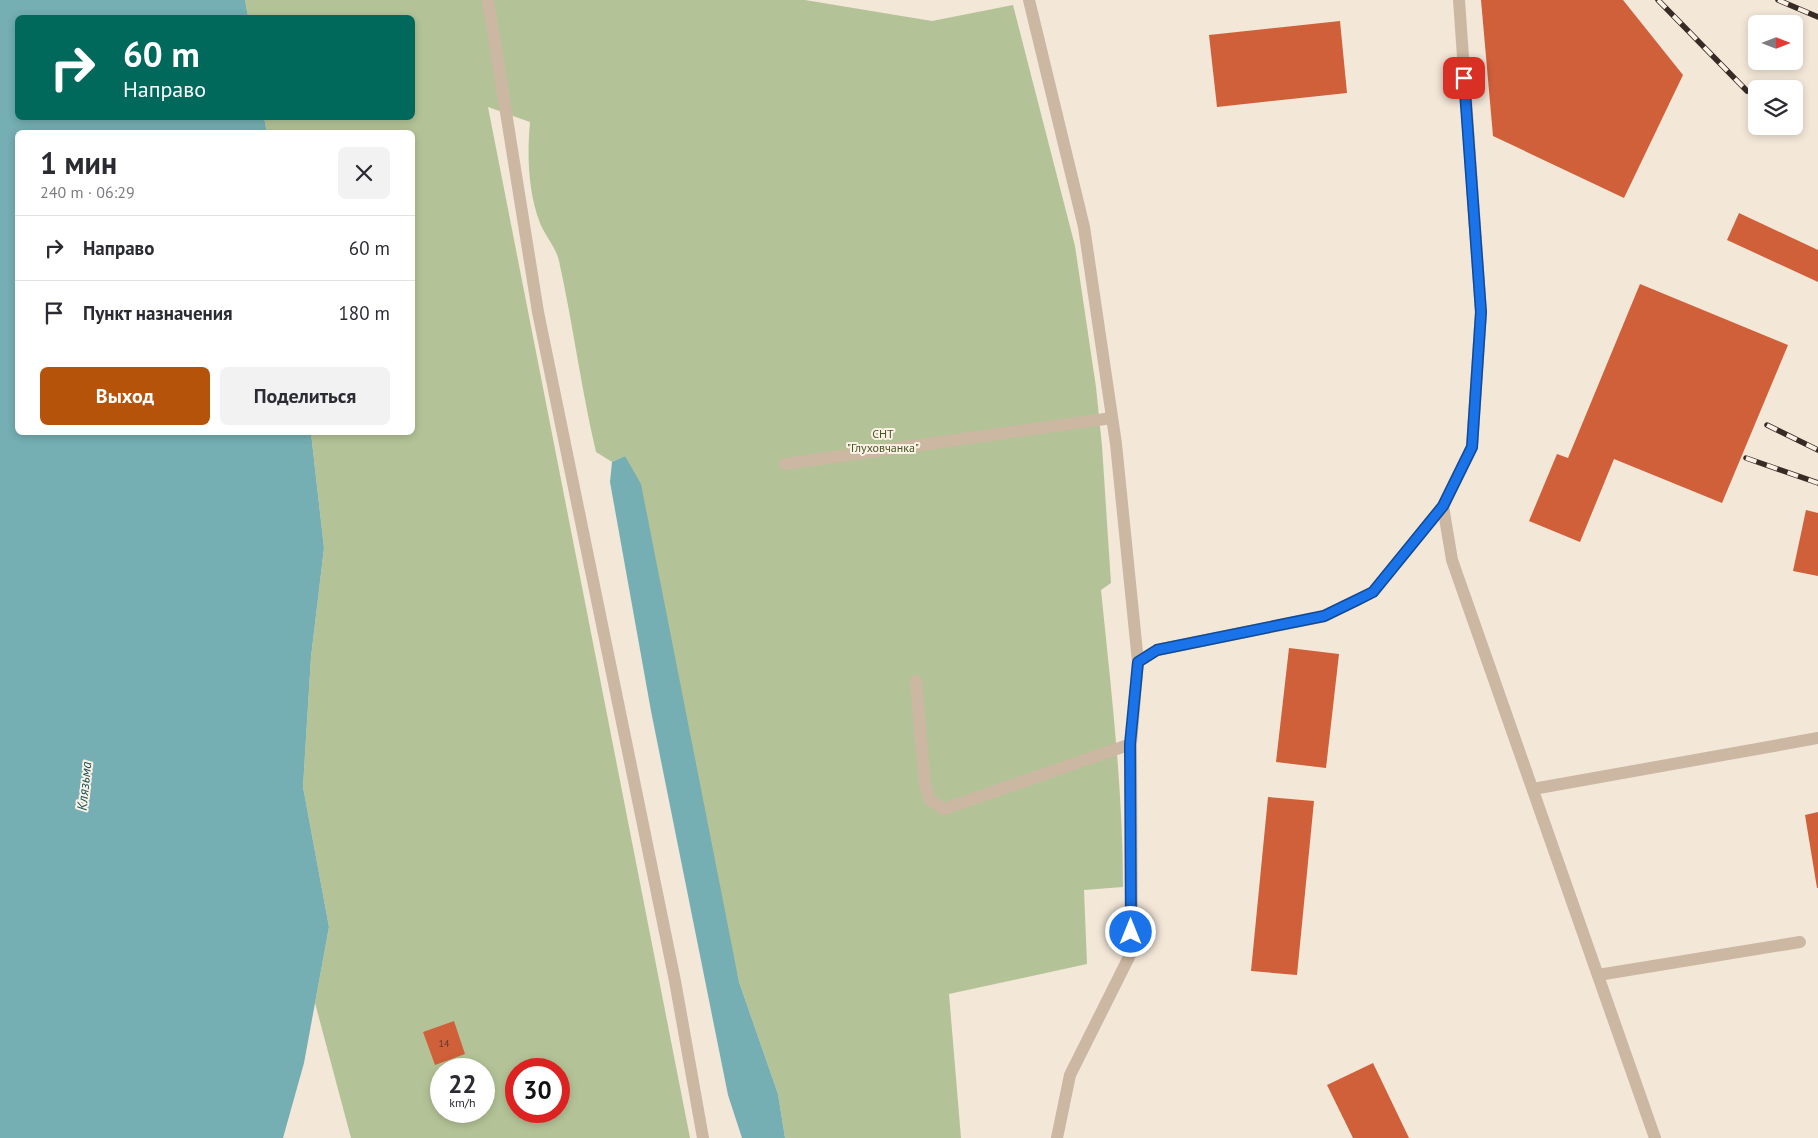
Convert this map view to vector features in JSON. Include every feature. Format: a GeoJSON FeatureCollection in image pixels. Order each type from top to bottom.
{"type":"FeatureCollection","features":[{"type":"Feature","properties":{"kind":"street"},"geometry":{"type":"LineString","coordinates":[[488,0],[538,312],[673,971],[703,1138]]}},
{"type":"Feature","properties":{"kind":"street"},"geometry":{"type":"LineString","coordinates":[[1029,0],[1084,227],[1112,418],[1138,662],[1130,744],[1132,951],[1070,1075],[1058,1138]]}},
{"type":"Feature","properties":{"kind":"street"},"geometry":{"type":"LineString","coordinates":[[1138,662],[1157,650],[1324,616],[1373,592],[1443,506],[1472,447],[1481,312],[1459,0]]}},
{"type":"Feature","properties":{"kind":"street"},"geometry":{"type":"LineString","coordinates":[[786,464],[1112,418]]}},
{"type":"Feature","properties":{"kind":"street"},"geometry":{"type":"LineString","coordinates":[[1443,506],[1452,560],[1655,1138]]}},
{"type":"Feature","properties":{"kind":"street"},"geometry":{"type":"LineString","coordinates":[[916,681],[925,784],[930,800],[944,809],[1130,744]]}},
{"type":"Feature","properties":{"kind":"street"},"geometry":{"type":"LineString","coordinates":[[1533,788],[1818,738]]}},
{"type":"Feature","properties":{"kind":"street"},"geometry":{"type":"LineString","coordinates":[[1598,975],[1800,942]]}},
{"type":"Feature","properties":{"kind":"green space","name":"СНТ \"Глуховчанка\""},"geometry":{"type":"Polygon","coordinates":[[[245,0],[805,0],[932,21],[1013,5],[1075,246],[1096,387],[1111,583],[1101,590],[1119,776],[1123,887],[1084,890],[1087,964],[949,994],[961,1138],[785,1138],[778,1094],[739,982],[625,456],[612,462],[596,452],[559,261],[540,223],[533,199],[529,160],[530,122],[488,107],[690,1138],[351,1138],[315,1003],[329,927],[303,787],[311,657],[324,548],[311,435],[415,435],[415,130],[267,130],[264,120],[415,120],[415,15],[248,15],[245,0]]]}},
{"type":"Feature","properties":{"kind":"water","name":"Клязьма"},"geometry":{"type":"Polygon","coordinates":[[[0,0],[245,0],[248,15],[15,15],[15,120],[264,120],[267,130],[15,130],[15,435],[311,435],[324,548],[311,657],[303,787],[329,927],[304,1063],[283,1138],[0,1138],[0,0]]]}},
{"type":"Feature","properties":{"kind":"water"},"geometry":{"type":"Polygon","coordinates":[[[625,456],[641,484],[739,982],[778,1094],[785,1138],[742,1138],[728,1095],[651,711],[610,482],[612,462],[625,456]]]}},
{"type":"Feature","properties":{"kind":"building"},"geometry":{"type":"Polygon","coordinates":[[[1481,0],[1623,0],[1683,75],[1624,198],[1493,136],[1481,0]]]}},
{"type":"Feature","properties":{"kind":"building"},"geometry":{"type":"Polygon","coordinates":[[[1340,21],[1347,93],[1217,107],[1209,35],[1340,21]]]}},
{"type":"Feature","properties":{"kind":"building"},"geometry":{"type":"Polygon","coordinates":[[[1739,213],[1818,250],[1818,282],[1727,240],[1739,213]]]}},
{"type":"Feature","properties":{"kind":"building"},"geometry":{"type":"Polygon","coordinates":[[[1640,284],[1788,345],[1722,503],[1614,459],[1580,542],[1529,521],[1557,454],[1568,458],[1640,284]]]}},
{"type":"Feature","properties":{"kind":"building"},"geometry":{"type":"Polygon","coordinates":[[[1806,510],[1818,513],[1818,576],[1793,571],[1806,510]]]}},
{"type":"Feature","properties":{"kind":"building"},"geometry":{"type":"Polygon","coordinates":[[[1289,648],[1339,654],[1326,768],[1276,762],[1289,648]]]}},
{"type":"Feature","properties":{"kind":"building"},"geometry":{"type":"Polygon","coordinates":[[[1268,797],[1314,801],[1297,975],[1251,971],[1268,797]]]}},
{"type":"Feature","properties":{"kind":"building"},"geometry":{"type":"Polygon","coordinates":[[[1818,812],[1818,888],[1817,888],[1805,815],[1818,812]]]}},
{"type":"Feature","properties":{"kind":"building"},"geometry":{"type":"Polygon","coordinates":[[[454,1021],[465,1054],[454,1058],[432,1058],[423,1032],[454,1021]]]}},
{"type":"Feature","properties":{"kind":"building"},"geometry":{"type":"Polygon","coordinates":[[[1373,1063],[1409,1138],[1353,1138],[1327,1085],[1373,1063]]]}},
{"type":"Feature","properties":{"kind":"railway"},"geometry":{"type":"LineString","coordinates":[[1658,0],[1747,91]]}},
{"type":"Feature","properties":{"kind":"railway"},"geometry":{"type":"LineString","coordinates":[[1778,0],[1818,17]]}},
{"type":"Feature","properties":{"kind":"railway"},"geometry":{"type":"LineString","coordinates":[[1767,425],[1818,450]]}},
{"type":"Feature","properties":{"kind":"railway"},"geometry":{"type":"LineString","coordinates":[[1746,458],[1818,483]]}},
{"type":"Feature","properties":{"kind":"route"},"geometry":{"type":"LineString","coordinates":[[1131,932],[1130,744],[1138,662],[1157,650],[1324,616],[1373,592],[1443,506],[1472,447],[1481,312],[1464,78]]}}]}
